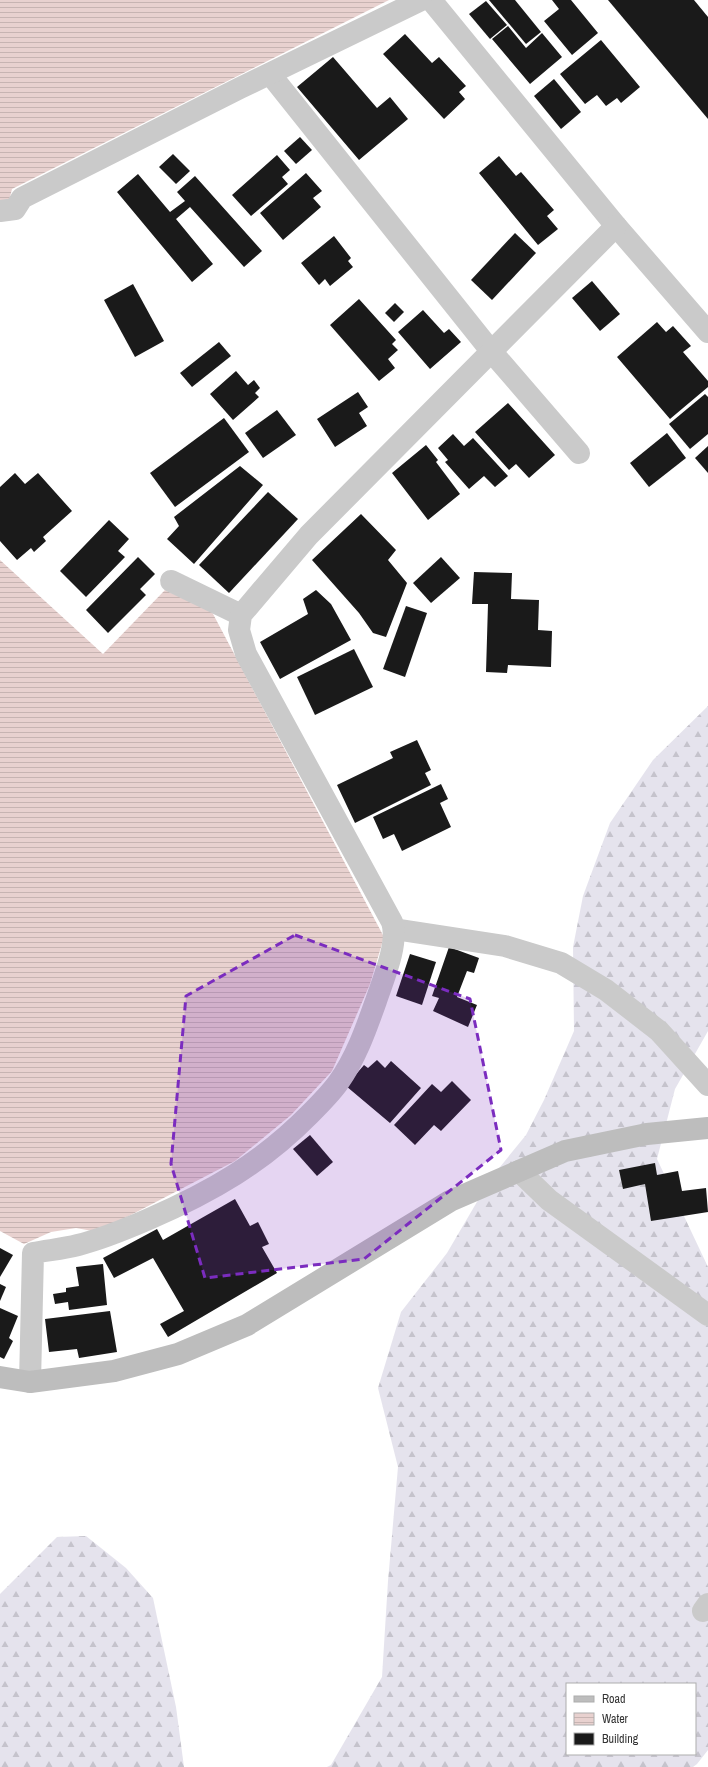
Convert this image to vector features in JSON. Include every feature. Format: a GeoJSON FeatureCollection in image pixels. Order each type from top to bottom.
{"type":"FeatureCollection","features":[{"type":"Feature","properties":{"kind":"street"},"geometry":{"type":"LineString","coordinates":[[0,211],[15,209],[22,198],[421,0]]}},
{"type":"Feature","properties":{"kind":"street"},"geometry":{"type":"LineString","coordinates":[[431,0],[616,226],[708,332]]}},
{"type":"Feature","properties":{"kind":"street"},"geometry":{"type":"LineString","coordinates":[[270,74],[491,351],[578,452]]}},
{"type":"Feature","properties":{"kind":"street"},"geometry":{"type":"LineString","coordinates":[[30,1382],[33,1253],[78,1245],[119,1232],[190,1201],[235,1176],[291,1134],[324,1100],[348,1068],[362,1041],[384,979],[391,951],[394,929],[388,915],[246,654],[239,630],[241,615],[309,535],[616,226]]}},
{"type":"Feature","properties":{"kind":"street"},"geometry":{"type":"LineString","coordinates":[[171,581],[241,615]]}},
{"type":"Feature","properties":{"kind":"street"},"geometry":{"type":"LineString","coordinates":[[394,929],[505,946],[561,963],[606,990],[659,1032],[708,1085]]}},
{"type":"Feature","properties":{"kind":"street"},"geometry":{"type":"LineString","coordinates":[[0,1377],[30,1382],[114,1371],[178,1354],[240,1328],[450,1201],[565,1151],[646,1134],[708,1128]]}},
{"type":"Feature","properties":{"kind":"street"},"geometry":{"type":"LineString","coordinates":[[519,1171],[549,1200],[708,1315]]}},
{"type":"Feature","properties":{"kind":"highlighted area"},"geometry":{"type":"Polygon","coordinates":[[[295,935],[470,999],[501,1150],[364,1259],[205,1278],[171,1164],[186,996],[295,935]]]}},
{"type":"Feature","properties":{"kind":"green space"},"geometry":{"type":"Polygon","coordinates":[[[708,706],[708,1031],[675,1089],[657,1159],[708,1267],[708,1750],[693,1767],[327,1767],[331,1765],[382,1677],[388,1581],[398,1467],[378,1388],[401,1312],[447,1253],[491,1178],[526,1135],[544,1100],[574,1031],[573,947],[583,896],[610,823],[653,760],[708,706]]]}},
{"type":"Feature","properties":{"kind":"green space"},"geometry":{"type":"Polygon","coordinates":[[[86,1536],[126,1568],[153,1598],[176,1707],[184,1767],[0,1767],[0,1594],[57,1537],[86,1536]]]}},
{"type":"Feature","properties":{"kind":"water"},"geometry":{"type":"Polygon","coordinates":[[[0,0],[389,0],[12,189],[9,201],[0,202],[0,0]]]}},
{"type":"Feature","properties":{"kind":"water"},"geometry":{"type":"Polygon","coordinates":[[[0,560],[103,654],[165,590],[212,612],[384,937],[370,984],[332,1071],[291,1115],[235,1161],[98,1232],[76,1228],[51,1232],[24,1244],[0,1231],[0,560]]]}},
{"type":"Feature","properties":{"kind":"building"},"geometry":{"type":"Polygon","coordinates":[[[489,0],[515,0],[541,32],[526,44],[489,0]]]}},
{"type":"Feature","properties":{"kind":"building"},"geometry":{"type":"Polygon","coordinates":[[[552,0],[571,0],[598,33],[572,55],[544,21],[559,9],[552,0]]]}},
{"type":"Feature","properties":{"kind":"building"},"geometry":{"type":"Polygon","coordinates":[[[608,0],[694,0],[708,17],[708,119],[608,0]]]}},
{"type":"Feature","properties":{"kind":"building"},"geometry":{"type":"Polygon","coordinates":[[[486,1],[507,25],[490,39],[469,14],[486,1]]]}},
{"type":"Feature","properties":{"kind":"building"},"geometry":{"type":"Polygon","coordinates":[[[508,26],[526,48],[542,33],[562,57],[530,84],[492,39],[508,26]]]}},
{"type":"Feature","properties":{"kind":"building"},"geometry":{"type":"Polygon","coordinates":[[[405,34],[432,63],[439,57],[466,86],[459,92],[465,99],[444,119],[383,54],[405,34]]]}},
{"type":"Feature","properties":{"kind":"building"},"geometry":{"type":"Polygon","coordinates":[[[601,40],[640,87],[621,103],[617,98],[606,106],[597,95],[585,104],[560,74],[601,40]]]}},
{"type":"Feature","properties":{"kind":"building"},"geometry":{"type":"Polygon","coordinates":[[[333,57],[377,108],[390,97],[408,119],[359,160],[297,87],[333,57]]]}},
{"type":"Feature","properties":{"kind":"building"},"geometry":{"type":"Polygon","coordinates":[[[554,79],[581,112],[561,129],[534,96],[554,79]]]}},
{"type":"Feature","properties":{"kind":"building"},"geometry":{"type":"Polygon","coordinates":[[[300,137],[312,150],[296,164],[284,151],[300,137]]]}},
{"type":"Feature","properties":{"kind":"building"},"geometry":{"type":"Polygon","coordinates":[[[173,154],[190,171],[176,184],[159,167],[173,154]]]}},
{"type":"Feature","properties":{"kind":"building"},"geometry":{"type":"Polygon","coordinates":[[[277,155],[290,170],[282,177],[288,184],[251,216],[232,195],[277,155]]]}},
{"type":"Feature","properties":{"kind":"building"},"geometry":{"type":"Polygon","coordinates":[[[499,156],[516,176],[521,172],[554,210],[547,216],[558,229],[538,245],[479,173],[499,156]]]}},
{"type":"Feature","properties":{"kind":"building"},"geometry":{"type":"Polygon","coordinates":[[[306,173],[322,191],[313,198],[321,207],[283,240],[260,213],[306,173]]]}},
{"type":"Feature","properties":{"kind":"building"},"geometry":{"type":"Polygon","coordinates":[[[138,174],[170,212],[185,201],[177,192],[195,176],[262,251],[244,267],[190,207],[176,219],[213,264],[192,282],[117,192],[138,174]]]}},
{"type":"Feature","properties":{"kind":"building"},"geometry":{"type":"Polygon","coordinates":[[[515,233],[536,253],[492,300],[471,280],[515,233]]]}},
{"type":"Feature","properties":{"kind":"building"},"geometry":{"type":"Polygon","coordinates":[[[334,236],[351,258],[348,261],[353,267],[330,286],[325,279],[319,285],[301,263],[334,236]]]}},
{"type":"Feature","properties":{"kind":"building"},"geometry":{"type":"Polygon","coordinates":[[[592,281],[620,314],[600,331],[572,298],[592,281]]]}},
{"type":"Feature","properties":{"kind":"building"},"geometry":{"type":"Polygon","coordinates":[[[133,284],[164,341],[135,357],[104,300],[133,284]]]}},
{"type":"Feature","properties":{"kind":"building"},"geometry":{"type":"Polygon","coordinates":[[[359,299],[396,340],[392,344],[398,350],[388,359],[395,368],[379,381],[330,325],[359,299]]]}},
{"type":"Feature","properties":{"kind":"building"},"geometry":{"type":"Polygon","coordinates":[[[395,303],[404,312],[394,322],[385,313],[395,303]]]}},
{"type":"Feature","properties":{"kind":"building"},"geometry":{"type":"Polygon","coordinates":[[[423,310],[444,333],[449,329],[461,342],[430,369],[398,332],[423,310]]]}},
{"type":"Feature","properties":{"kind":"building"},"geometry":{"type":"Polygon","coordinates":[[[657,322],[666,332],[673,326],[691,346],[683,352],[708,381],[708,387],[670,419],[617,357],[657,322]]]}},
{"type":"Feature","properties":{"kind":"building"},"geometry":{"type":"Polygon","coordinates":[[[219,342],[231,356],[192,387],[180,373],[219,342]]]}},
{"type":"Feature","properties":{"kind":"building"},"geometry":{"type":"Polygon","coordinates":[[[236,371],[248,385],[254,380],[260,388],[255,393],[259,397],[233,420],[210,394],[236,371]]]}},
{"type":"Feature","properties":{"kind":"building"},"geometry":{"type":"Polygon","coordinates":[[[358,392],[368,407],[359,413],[367,426],[335,447],[317,419],[358,392]]]}},
{"type":"Feature","properties":{"kind":"building"},"geometry":{"type":"Polygon","coordinates":[[[705,394],[708,397],[708,434],[690,449],[669,424],[705,394]]]}},
{"type":"Feature","properties":{"kind":"building"},"geometry":{"type":"Polygon","coordinates":[[[508,403],[555,455],[529,478],[516,464],[509,470],[475,432],[508,403]]]}},
{"type":"Feature","properties":{"kind":"building"},"geometry":{"type":"Polygon","coordinates":[[[277,410],[296,435],[263,458],[245,433],[277,410]]]}},
{"type":"Feature","properties":{"kind":"building"},"geometry":{"type":"Polygon","coordinates":[[[224,418],[249,452],[175,507],[150,473],[224,418]]]}},
{"type":"Feature","properties":{"kind":"building"},"geometry":{"type":"Polygon","coordinates":[[[667,433],[686,458],[649,487],[630,463],[667,433]]]}},
{"type":"Feature","properties":{"kind":"building"},"geometry":{"type":"Polygon","coordinates":[[[453,434],[464,446],[473,438],[508,476],[495,487],[484,476],[469,489],[445,462],[448,460],[438,448],[453,434]]]}},
{"type":"Feature","properties":{"kind":"building"},"geometry":{"type":"Polygon","coordinates":[[[426,445],[438,460],[436,462],[460,494],[428,520],[392,473],[426,445]]]}},
{"type":"Feature","properties":{"kind":"building"},"geometry":{"type":"Polygon","coordinates":[[[708,446],[708,473],[695,458],[708,446]]]}},
{"type":"Feature","properties":{"kind":"building"},"geometry":{"type":"Polygon","coordinates":[[[240,466],[263,485],[194,564],[167,539],[179,526],[174,517],[240,466]]]}},
{"type":"Feature","properties":{"kind":"building"},"geometry":{"type":"Polygon","coordinates":[[[15,473],[25,484],[38,473],[72,511],[43,537],[46,541],[34,552],[31,548],[17,560],[0,541],[0,487],[15,473]]]}},
{"type":"Feature","properties":{"kind":"building"},"geometry":{"type":"Polygon","coordinates":[[[268,492],[298,519],[229,593],[199,565],[268,492]]]}},
{"type":"Feature","properties":{"kind":"building"},"geometry":{"type":"Polygon","coordinates":[[[361,514],[396,550],[388,560],[407,583],[386,637],[373,633],[359,613],[312,560],[361,514]]]}},
{"type":"Feature","properties":{"kind":"building"},"geometry":{"type":"Polygon","coordinates":[[[109,520],[129,539],[118,551],[125,557],[86,597],[60,571],[109,520]]]}},
{"type":"Feature","properties":{"kind":"building"},"geometry":{"type":"Polygon","coordinates":[[[138,557],[155,574],[140,589],[146,595],[108,633],[86,610],[138,557]]]}},
{"type":"Feature","properties":{"kind":"building"},"geometry":{"type":"Polygon","coordinates":[[[441,557],[460,578],[431,603],[413,583],[441,557]]]}},
{"type":"Feature","properties":{"kind":"building"},"geometry":{"type":"Polygon","coordinates":[[[474,572],[512,573],[511,599],[539,600],[538,630],[552,631],[551,667],[508,665],[507,673],[486,672],[488,604],[472,604],[474,572]]]}},
{"type":"Feature","properties":{"kind":"building"},"geometry":{"type":"Polygon","coordinates":[[[316,590],[331,604],[351,640],[280,679],[260,642],[308,614],[303,599],[316,590]]]}},
{"type":"Feature","properties":{"kind":"building"},"geometry":{"type":"Polygon","coordinates":[[[406,606],[427,613],[405,677],[383,669],[406,606]]]}},
{"type":"Feature","properties":{"kind":"building"},"geometry":{"type":"Polygon","coordinates":[[[354,649],[373,687],[315,715],[297,677],[354,649]]]}},
{"type":"Feature","properties":{"kind":"building"},"geometry":{"type":"Polygon","coordinates":[[[417,740],[431,770],[425,773],[431,785],[355,823],[337,785],[393,758],[390,752],[417,740]]]}},
{"type":"Feature","properties":{"kind":"building"},"geometry":{"type":"Polygon","coordinates":[[[441,784],[448,799],[440,803],[451,827],[402,851],[394,834],[383,839],[373,817],[441,784]]]}},
{"type":"Feature","properties":{"kind":"building"},"geometry":{"type":"Polygon","coordinates":[[[449,947],[479,958],[474,973],[467,971],[457,997],[477,1005],[468,1027],[433,1011],[439,998],[432,996],[449,947]]]}},
{"type":"Feature","properties":{"kind":"building"},"geometry":{"type":"Polygon","coordinates":[[[410,954],[436,962],[422,1005],[396,996],[410,954]]]}},
{"type":"Feature","properties":{"kind":"building"},"geometry":{"type":"Polygon","coordinates":[[[377,1060],[385,1068],[391,1061],[421,1088],[390,1123],[346,1086],[364,1065],[368,1068],[377,1060]]]}},
{"type":"Feature","properties":{"kind":"building"},"geometry":{"type":"Polygon","coordinates":[[[452,1081],[471,1100],[441,1131],[434,1125],[415,1145],[394,1125],[432,1084],[441,1092],[452,1081]]]}},
{"type":"Feature","properties":{"kind":"building"},"geometry":{"type":"Polygon","coordinates":[[[310,1135],[333,1162],[317,1176],[293,1149],[310,1135]]]}},
{"type":"Feature","properties":{"kind":"building"},"geometry":{"type":"Polygon","coordinates":[[[655,1163],[657,1175],[678,1171],[682,1191],[706,1188],[708,1212],[651,1221],[645,1184],[623,1189],[619,1170],[655,1163]]]}},
{"type":"Feature","properties":{"kind":"building"},"geometry":{"type":"Polygon","coordinates":[[[235,1199],[250,1226],[258,1222],[269,1244],[262,1247],[277,1273],[168,1337],[160,1324],[184,1311],[153,1258],[114,1278],[103,1258],[157,1229],[163,1240],[235,1199]]]}},
{"type":"Feature","properties":{"kind":"building"},"geometry":{"type":"Polygon","coordinates":[[[0,1248],[13,1255],[0,1277],[0,1248]]]}},
{"type":"Feature","properties":{"kind":"building"},"geometry":{"type":"Polygon","coordinates":[[[103,1264],[107,1305],[69,1310],[68,1302],[55,1304],[53,1294],[66,1292],[66,1288],[79,1286],[76,1267],[103,1264]]]}},
{"type":"Feature","properties":{"kind":"building"},"geometry":{"type":"Polygon","coordinates":[[[0,1284],[6,1287],[0,1301],[0,1284]]]}},
{"type":"Feature","properties":{"kind":"building"},"geometry":{"type":"Polygon","coordinates":[[[0,1308],[18,1316],[9,1338],[13,1341],[4,1359],[0,1357],[0,1308]]]}},
{"type":"Feature","properties":{"kind":"building"},"geometry":{"type":"Polygon","coordinates":[[[110,1311],[117,1352],[79,1358],[77,1349],[49,1352],[45,1319],[110,1311]]]}}]}
